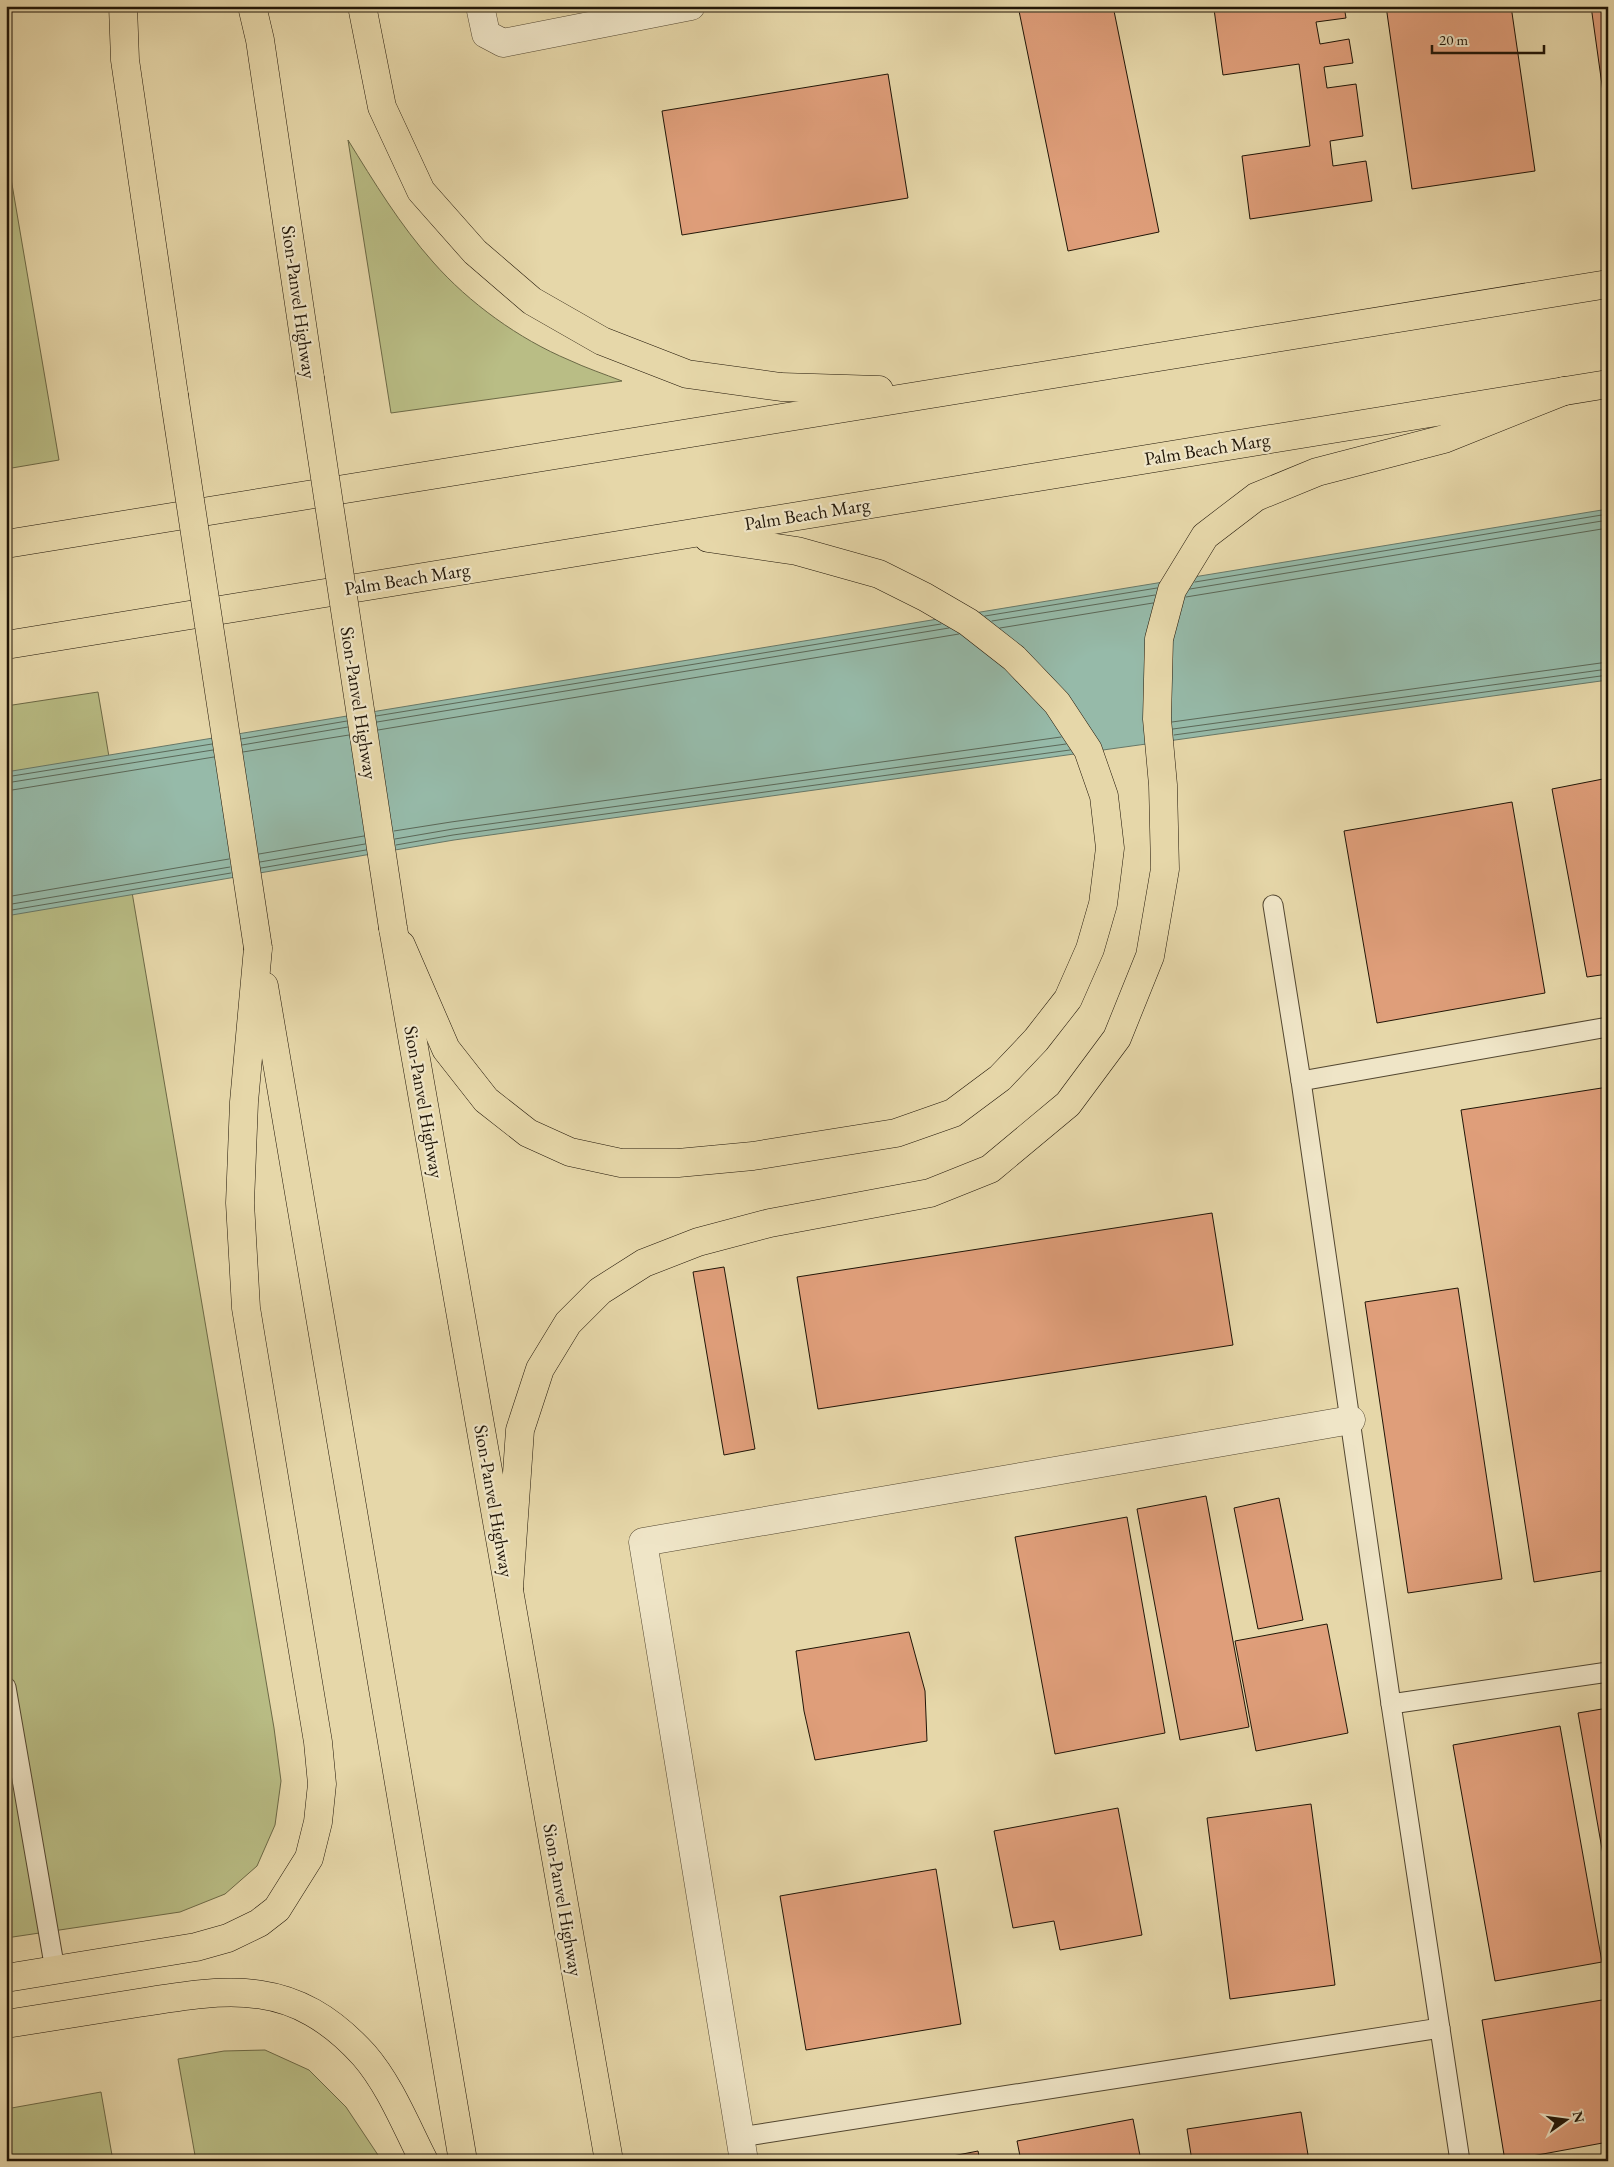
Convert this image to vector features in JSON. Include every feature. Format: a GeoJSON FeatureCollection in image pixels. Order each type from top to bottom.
{"type":"FeatureCollection","features":[{"type":"Feature","properties":{"kind":"main road"},"geometry":{"type":"LineString","coordinates":[[112,6],[125,60],[258,948],[463,2161]]}},
{"type":"Feature","properties":{"kind":"main road"},"geometry":{"type":"LineString","coordinates":[[123,6],[125,60]]}},
{"type":"Feature","properties":{"kind":"main road"},"geometry":{"type":"LineString","coordinates":[[252,6],[260,40]]}},
{"type":"Feature","properties":{"kind":"main road"},"geometry":{"type":"LineString","coordinates":[[259,6],[260,40]]}},
{"type":"Feature","properties":{"kind":"main road"},"geometry":{"type":"LineString","coordinates":[[362,6],[382,107],[421,191],[474,252],[532,301],[602,341],[687,374],[781,387],[944,392]]}},
{"type":"Feature","properties":{"kind":"main road","name":"Sion-Panvel Highway"},"geometry":{"type":"LineString","coordinates":[[260,40],[393,928],[609,2161]]}},
{"type":"Feature","properties":{"kind":"main road"},"geometry":{"type":"LineString","coordinates":[[6,544],[1608,284]]}},
{"type":"Feature","properties":{"kind":"main road","name":"Palm Beach Marg"},"geometry":{"type":"LineString","coordinates":[[6,645],[1608,384]]}},
{"type":"Feature","properties":{"kind":"main road"},"geometry":{"type":"LineString","coordinates":[[509,1588],[520,1430],[540,1369],[568,1323],[600,1291],[644,1263],[698,1242],[770,1223],[930,1193],[990,1168],[1068,1104],[1117,1038],[1150,956],[1165,869],[1163,785],[1157,719],[1159,639],[1172,590],[1205,536],[1256,497],[1317,472],[1444,439],[1564,391]]}},
{"type":"Feature","properties":{"kind":"main road"},"geometry":{"type":"LineString","coordinates":[[393,928],[446,1049],[486,1100],[528,1133],[570,1152],[621,1163],[678,1163],[753,1156],[896,1133],[953,1113],[1000,1078],[1036,1040],[1068,999],[1090,949],[1103,904],[1110,848],[1104,796],[1088,750],[1057,703],[1014,658],[968,622],[926,597],[878,574],[797,551],[682,534]]}},
{"type":"Feature","properties":{"kind":"main road"},"geometry":{"type":"LineString","coordinates":[[6,1978],[196,1947],[228,1938],[259,1923],[277,1909],[294,1884],[309,1858],[318,1822],[322,1784],[318,1742],[246,1308],[240,1194],[244,1102],[258,948]]}},
{"type":"Feature","properties":{"kind":"main road"},"geometry":{"type":"LineString","coordinates":[[6,2024],[203,1992],[243,1991],[279,1998],[309,2010],[340,2031],[365,2057],[388,2090],[424,2161]]}},
{"type":"Feature","properties":{"kind":"street"},"geometry":{"type":"LineString","coordinates":[[480,6],[486,34],[503,43],[691,6]]}},
{"type":"Feature","properties":{"kind":"street"},"geometry":{"type":"LineString","coordinates":[[742,2149],[643,1542],[1350,1420]]}},
{"type":"Feature","properties":{"kind":"lane"},"geometry":{"type":"LineString","coordinates":[[1273,905],[1301,1081],[1391,1704],[1460,2161]]}},
{"type":"Feature","properties":{"kind":"lane"},"geometry":{"type":"LineString","coordinates":[[1301,1081],[1608,1027]]}},
{"type":"Feature","properties":{"kind":"lane"},"geometry":{"type":"LineString","coordinates":[[1391,1704],[1608,1672]]}},
{"type":"Feature","properties":{"kind":"lane"},"geometry":{"type":"LineString","coordinates":[[6,1687],[54,1970]]}},
{"type":"Feature","properties":{"kind":"lane"},"geometry":{"type":"LineString","coordinates":[[742,2149],[1440,2028]]}},
{"type":"Feature","properties":{"kind":"green space"},"geometry":{"type":"Polygon","coordinates":[[[348,140],[409,233],[433,262],[462,292],[513,331],[532,342],[575,363],[622,381],[391,413],[348,140]]]}},
{"type":"Feature","properties":{"kind":"green space"},"geometry":{"type":"Polygon","coordinates":[[[6,149],[59,460],[6,469],[6,149]]]}},
{"type":"Feature","properties":{"kind":"green space"},"geometry":{"type":"Polygon","coordinates":[[[98,692],[274,1728],[281,1781],[275,1825],[257,1866],[225,1894],[180,1912],[6,1938],[6,706],[98,692]]]}},
{"type":"Feature","properties":{"kind":"green space"},"geometry":{"type":"Polygon","coordinates":[[[265,2050],[309,2070],[346,2107],[382,2161],[196,2161],[178,2059],[224,2051],[265,2050]]]}},
{"type":"Feature","properties":{"kind":"green space"},"geometry":{"type":"Polygon","coordinates":[[[101,2092],[113,2161],[6,2161],[6,2109],[101,2092]]]}},
{"type":"Feature","properties":{"kind":"water"},"geometry":{"type":"Polygon","coordinates":[[[1608,509],[1608,680],[454,840],[6,916],[6,772],[1608,509]]]}},
{"type":"Feature","properties":{"kind":"building"},"geometry":{"type":"Polygon","coordinates":[[[1018,6],[1113,6],[1159,232],[1068,251],[1018,6]]]}},
{"type":"Feature","properties":{"kind":"building"},"geometry":{"type":"Polygon","coordinates":[[[1234,6],[1344,6],[1346,18],[1316,22],[1320,44],[1349,39],[1353,63],[1324,67],[1327,88],[1356,84],[1363,136],[1330,141],[1333,166],[1366,161],[1372,201],[1250,219],[1242,156],[1310,146],[1299,64],[1223,75],[1214,9],[1234,6]]]}},
{"type":"Feature","properties":{"kind":"building"},"geometry":{"type":"Polygon","coordinates":[[[1386,6],[1511,6],[1535,171],[1412,189],[1386,6]]]}},
{"type":"Feature","properties":{"kind":"building"},"geometry":{"type":"Polygon","coordinates":[[[1591,6],[1608,6],[1608,128],[1591,6]]]}},
{"type":"Feature","properties":{"kind":"building"},"geometry":{"type":"Polygon","coordinates":[[[888,74],[908,198],[682,235],[662,111],[888,74]]]}},
{"type":"Feature","properties":{"kind":"building"},"geometry":{"type":"Polygon","coordinates":[[[1608,778],[1608,974],[1587,977],[1552,789],[1608,778]]]}},
{"type":"Feature","properties":{"kind":"building"},"geometry":{"type":"Polygon","coordinates":[[[1512,802],[1545,993],[1377,1023],[1344,831],[1512,802]]]}},
{"type":"Feature","properties":{"kind":"building"},"geometry":{"type":"Polygon","coordinates":[[[1608,1087],[1608,1570],[1534,1582],[1461,1110],[1608,1087]]]}},
{"type":"Feature","properties":{"kind":"building"},"geometry":{"type":"Polygon","coordinates":[[[1212,1213],[1233,1345],[818,1409],[797,1277],[1212,1213]]]}},
{"type":"Feature","properties":{"kind":"building"},"geometry":{"type":"Polygon","coordinates":[[[724,1267],[755,1449],[724,1455],[693,1272],[724,1267]]]}},
{"type":"Feature","properties":{"kind":"building"},"geometry":{"type":"Polygon","coordinates":[[[1458,1288],[1502,1579],[1408,1593],[1365,1302],[1458,1288]]]}},
{"type":"Feature","properties":{"kind":"building"},"geometry":{"type":"Polygon","coordinates":[[[1206,1496],[1249,1727],[1180,1740],[1137,1509],[1206,1496]]]}},
{"type":"Feature","properties":{"kind":"building"},"geometry":{"type":"Polygon","coordinates":[[[1279,1498],[1303,1620],[1258,1629],[1234,1508],[1279,1498]]]}},
{"type":"Feature","properties":{"kind":"building"},"geometry":{"type":"Polygon","coordinates":[[[1127,1517],[1165,1733],[1055,1754],[1015,1537],[1127,1517]]]}},
{"type":"Feature","properties":{"kind":"building"},"geometry":{"type":"Polygon","coordinates":[[[1327,1624],[1348,1733],[1256,1751],[1235,1641],[1327,1624]]]}},
{"type":"Feature","properties":{"kind":"building"},"geometry":{"type":"Polygon","coordinates":[[[909,1632],[925,1691],[927,1741],[815,1760],[804,1711],[796,1651],[909,1632]]]}},
{"type":"Feature","properties":{"kind":"building"},"geometry":{"type":"Polygon","coordinates":[[[1608,1708],[1608,1883],[1578,1713],[1608,1708]]]}},
{"type":"Feature","properties":{"kind":"building"},"geometry":{"type":"Polygon","coordinates":[[[1560,1726],[1602,1962],[1495,1981],[1453,1745],[1560,1726]]]}},
{"type":"Feature","properties":{"kind":"building"},"geometry":{"type":"Polygon","coordinates":[[[1311,1804],[1335,1985],[1230,1999],[1207,1818],[1311,1804]]]}},
{"type":"Feature","properties":{"kind":"building"},"geometry":{"type":"Polygon","coordinates":[[[1118,1808],[1142,1935],[1060,1950],[1054,1921],[1013,1928],[994,1831],[1118,1808]]]}},
{"type":"Feature","properties":{"kind":"building"},"geometry":{"type":"Polygon","coordinates":[[[936,1869],[961,2024],[806,2050],[780,1896],[936,1869]]]}},
{"type":"Feature","properties":{"kind":"building"},"geometry":{"type":"Polygon","coordinates":[[[1608,1999],[1608,2142],[1505,2161],[1482,2020],[1608,1999]]]}},
{"type":"Feature","properties":{"kind":"building"},"geometry":{"type":"Polygon","coordinates":[[[1301,2112],[1309,2161],[1192,2161],[1187,2129],[1301,2112]]]}},
{"type":"Feature","properties":{"kind":"building"},"geometry":{"type":"Polygon","coordinates":[[[1133,2119],[1141,2161],[1021,2161],[1017,2141],[1133,2119]]]}},
{"type":"Feature","properties":{"kind":"building"},"geometry":{"type":"Polygon","coordinates":[[[978,2151],[980,2161],[927,2161],[978,2151]]]}}]}
